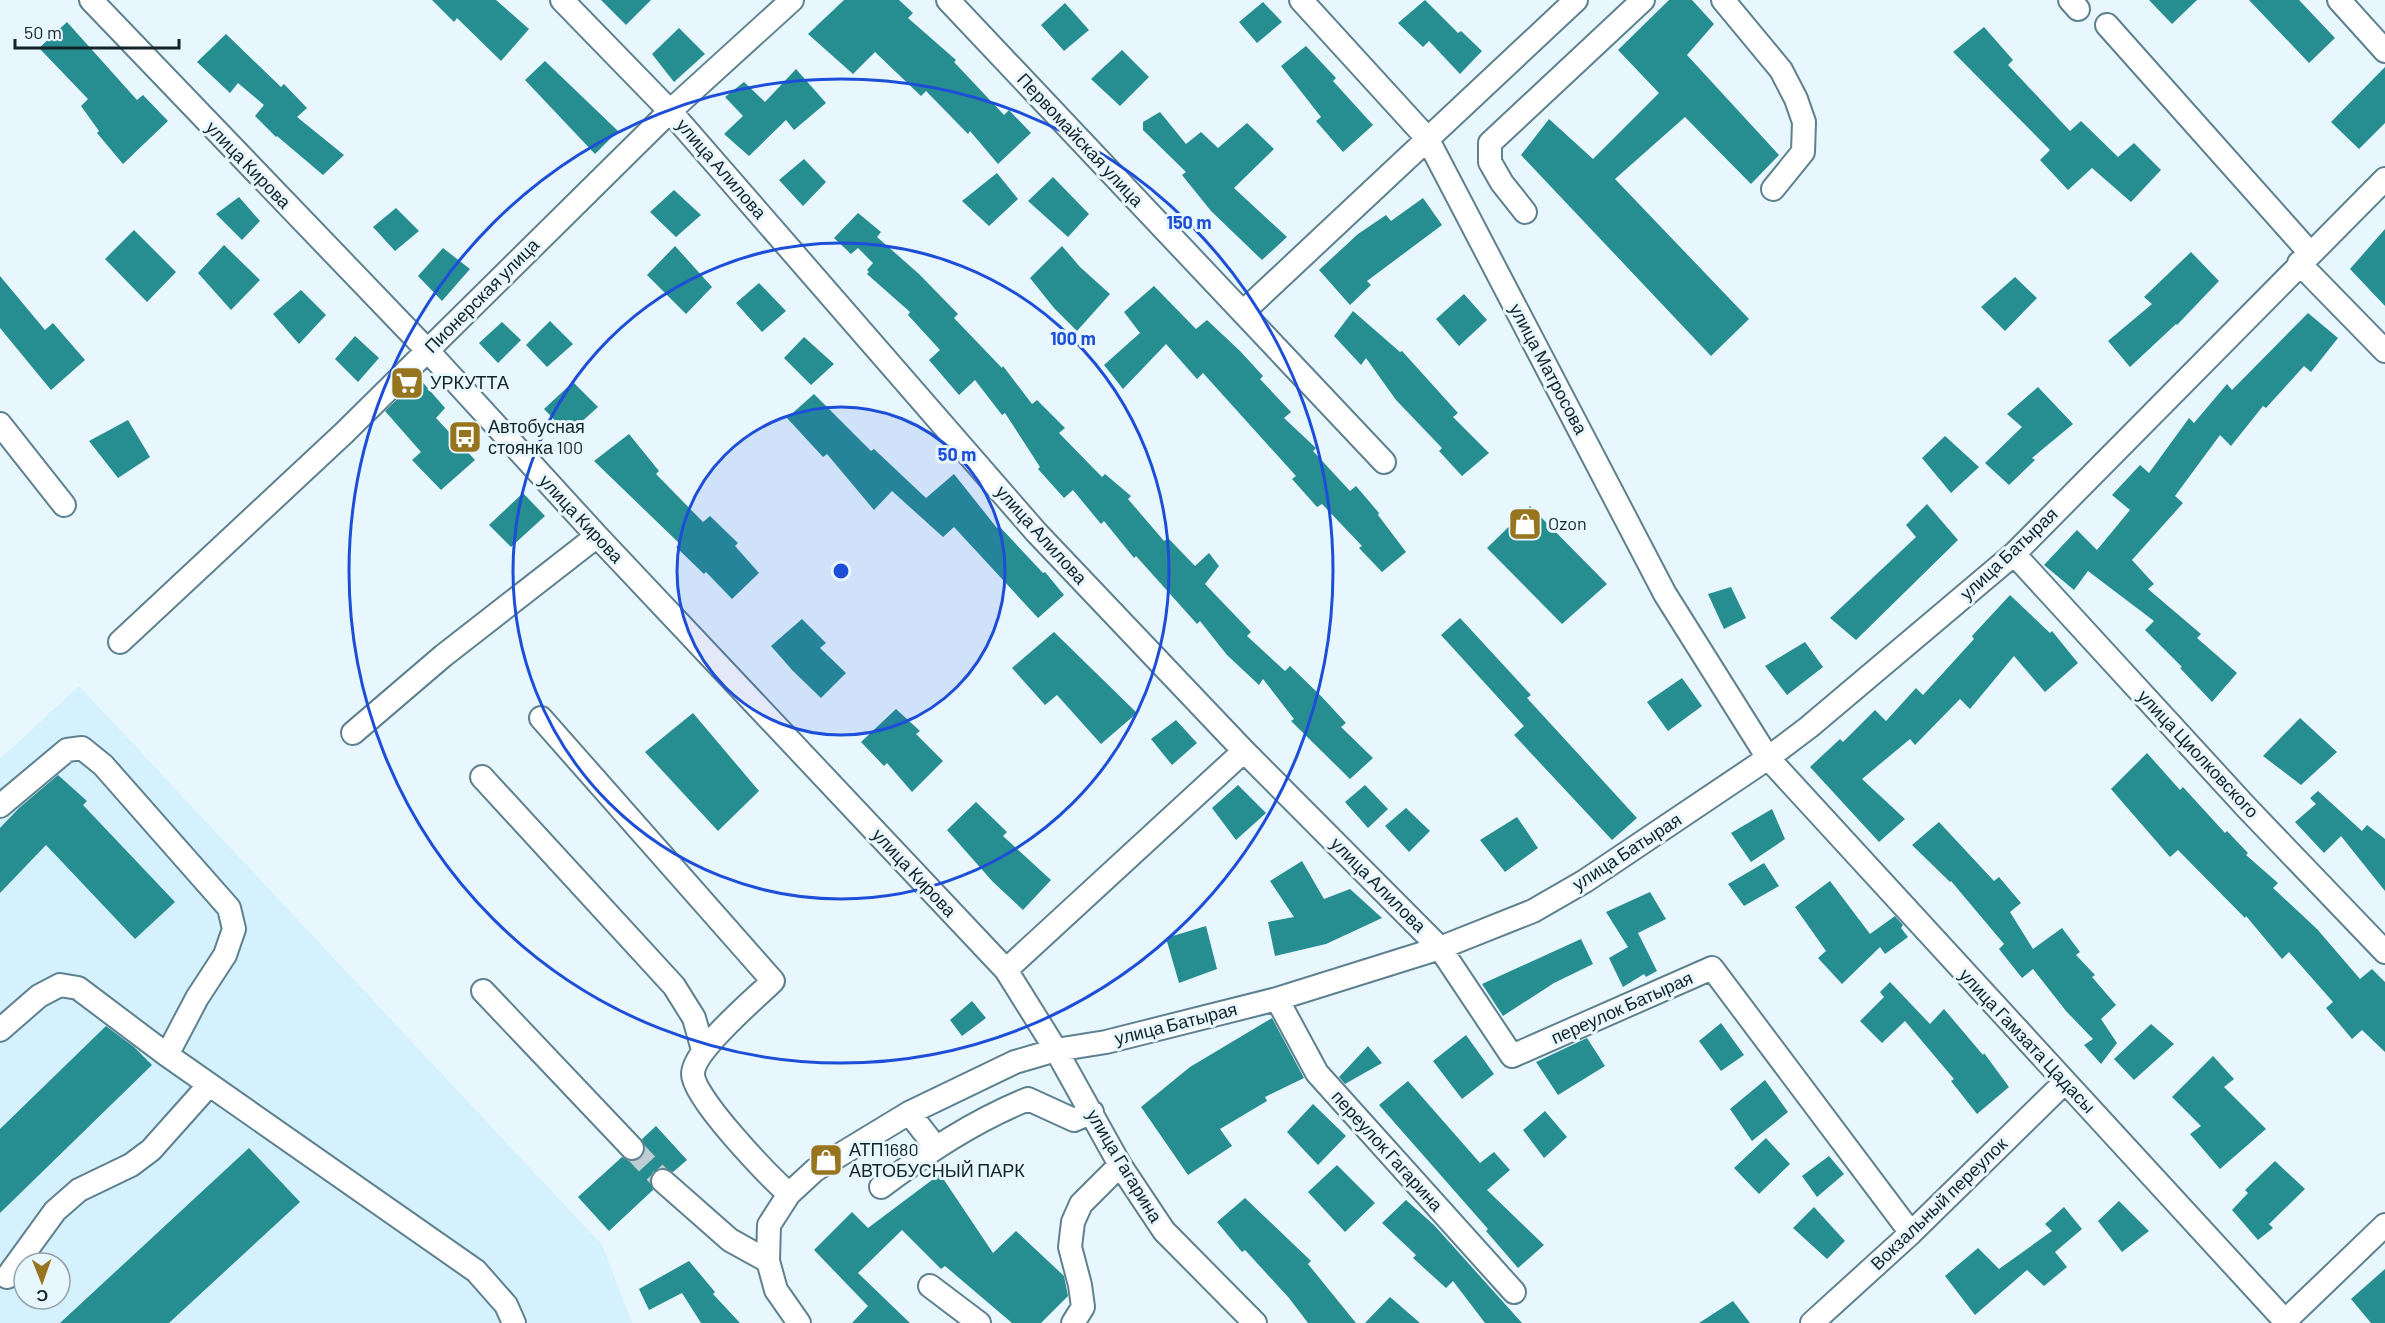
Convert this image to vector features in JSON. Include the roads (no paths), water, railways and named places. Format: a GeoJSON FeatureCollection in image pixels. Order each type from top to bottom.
{"type":"FeatureCollection","features":[{"type":"Feature","properties":{"kind":"street","name":"улица Кирова"},"geometry":{"type":"LineString","coordinates":[[91,0],[427,350],[597,536],[1006,970],[1056,1050]]}},
{"type":"Feature","properties":{"kind":"street","name":"улица Алилова"},"geometry":{"type":"LineString","coordinates":[[562,0],[670,111],[1036,532],[1244,751],[1440,948]]}},
{"type":"Feature","properties":{"kind":"street","name":"Пионерская улица"},"geometry":{"type":"LineString","coordinates":[[120,642],[344,433],[670,111],[792,0]]}},
{"type":"Feature","properties":{"kind":"street","name":"Первомайская улица"},"geometry":{"type":"LineString","coordinates":[[948,0],[1384,462]]}},
{"type":"Feature","properties":{"kind":"street","name":"улица Матросова"},"geometry":{"type":"LineString","coordinates":[[1301,0],[1427,138],[1665,594],[1768,758]]}},
{"type":"Feature","properties":{"kind":"street"},"geometry":{"type":"LineString","coordinates":[[1243,312],[1576,0]]}},
{"type":"Feature","properties":{"kind":"street"},"geometry":{"type":"LineString","coordinates":[[1525,212],[1502,183],[1490,162],[1490,143],[1643,0]]}},
{"type":"Feature","properties":{"kind":"street"},"geometry":{"type":"LineString","coordinates":[[1722,0],[1781,70],[1796,99],[1804,123],[1803,152],[1773,189]]}},
{"type":"Feature","properties":{"kind":"street"},"geometry":{"type":"LineString","coordinates":[[2339,0],[2385,51]]}},
{"type":"Feature","properties":{"kind":"street"},"geometry":{"type":"LineString","coordinates":[[2107,25],[2385,351]]}},
{"type":"Feature","properties":{"kind":"street","name":"улица Батырая"},"geometry":{"type":"LineString","coordinates":[[799,1323],[776,1290],[768,1261],[769,1225],[789,1194],[815,1170],[909,1113],[1015,1062],[1056,1050],[1106,1042],[1277,999],[1440,948],[1533,911],[1585,881],[1768,758],[1809,727],[2014,554],[2385,179]]}},
{"type":"Feature","properties":{"kind":"street"},"geometry":{"type":"LineString","coordinates":[[0,424],[64,505]]}},
{"type":"Feature","properties":{"kind":"street"},"geometry":{"type":"LineString","coordinates":[[353,733],[443,656],[597,536]]}},
{"type":"Feature","properties":{"kind":"street","name":"улица Циолковского"},"geometry":{"type":"LineString","coordinates":[[2014,554],[2247,808],[2385,952]]}},
{"type":"Feature","properties":{"kind":"street"},"geometry":{"type":"LineString","coordinates":[[541,718],[773,981],[703,1050],[693,1073],[699,1092],[762,1169],[789,1194]]}},
{"type":"Feature","properties":{"kind":"street"},"geometry":{"type":"LineString","coordinates":[[0,806],[67,750],[82,748],[103,765],[229,908],[234,929],[225,956],[197,998],[167,1055]]}},
{"type":"Feature","properties":{"kind":"street"},"geometry":{"type":"LineString","coordinates":[[1006,970],[1244,751]]}},
{"type":"Feature","properties":{"kind":"street","name":"улица Гамзата Цадасы"},"geometry":{"type":"LineString","coordinates":[[1768,758],[2285,1322]]}},
{"type":"Feature","properties":{"kind":"street"},"geometry":{"type":"LineString","coordinates":[[482,777],[674,986],[694,1018],[703,1050]]}},
{"type":"Feature","properties":{"kind":"street","name":"переулок Батырая"},"geometry":{"type":"LineString","coordinates":[[1440,948],[1512,1056],[1712,968],[1911,1233]]}},
{"type":"Feature","properties":{"kind":"street"},"geometry":{"type":"LineString","coordinates":[[0,1030],[39,996],[60,985],[78,988],[209,1085],[476,1271],[506,1305],[514,1323]]}},
{"type":"Feature","properties":{"kind":"street"},"geometry":{"type":"LineString","coordinates":[[483,991],[632,1148]]}},
{"type":"Feature","properties":{"kind":"street","name":"переулок Гагарина"},"geometry":{"type":"LineString","coordinates":[[1277,999],[1317,1073],[1514,1292]]}},
{"type":"Feature","properties":{"kind":"street","name":"улица Гагарина"},"geometry":{"type":"LineString","coordinates":[[1056,1050],[1120,1165],[1164,1230],[1256,1323]]}},
{"type":"Feature","properties":{"kind":"street","name":"Вокзальный переулок"},"geometry":{"type":"LineString","coordinates":[[1812,1323],[1911,1233],[2065,1082]]}},
{"type":"Feature","properties":{"kind":"street"},"geometry":{"type":"LineString","coordinates":[[7,1277],[55,1211],[79,1190],[131,1165],[151,1150],[209,1085]]}},
{"type":"Feature","properties":{"kind":"street"},"geometry":{"type":"LineString","coordinates":[[881,1187],[935,1146],[1003,1109],[1028,1099],[1074,1120],[1092,1113]]}},
{"type":"Feature","properties":{"kind":"street"},"geometry":{"type":"LineString","coordinates":[[909,1113],[935,1146]]}},
{"type":"Feature","properties":{"kind":"street"},"geometry":{"type":"LineString","coordinates":[[1074,1323],[1083,1307],[1070,1247],[1073,1222],[1081,1204],[1120,1165]]}},
{"type":"Feature","properties":{"kind":"street"},"geometry":{"type":"LineString","coordinates":[[663,1181],[730,1240],[768,1261]]}},
{"type":"Feature","properties":{"kind":"street"},"geometry":{"type":"LineString","coordinates":[[2285,1322],[2385,1225]]}},
{"type":"Feature","properties":{"kind":"street"},"geometry":{"type":"LineString","coordinates":[[930,1286],[979,1323]]}},
{"type":"Feature","properties":{"kind":"tunnel"},"geometry":{"type":"LineString","coordinates":[[632,1148],[663,1181]]}},
{"type":"Feature","properties":{"kind":"place","name":"УРКУТТА"},"geometry":{"type":"Point","coordinates":[407,383]}},
{"type":"Feature","properties":{"kind":"place","name":"Автобусная стоянка 100"},"geometry":{"type":"Point","coordinates":[465,437]}},
{"type":"Feature","properties":{"kind":"place","name":"Ozon"},"geometry":{"type":"Point","coordinates":[1525,524]}},
{"type":"Feature","properties":{"kind":"place","name":"АТП1680 АВТОБУСНЫЙ ПАРК"},"geometry":{"type":"Point","coordinates":[826,1160]}}]}
